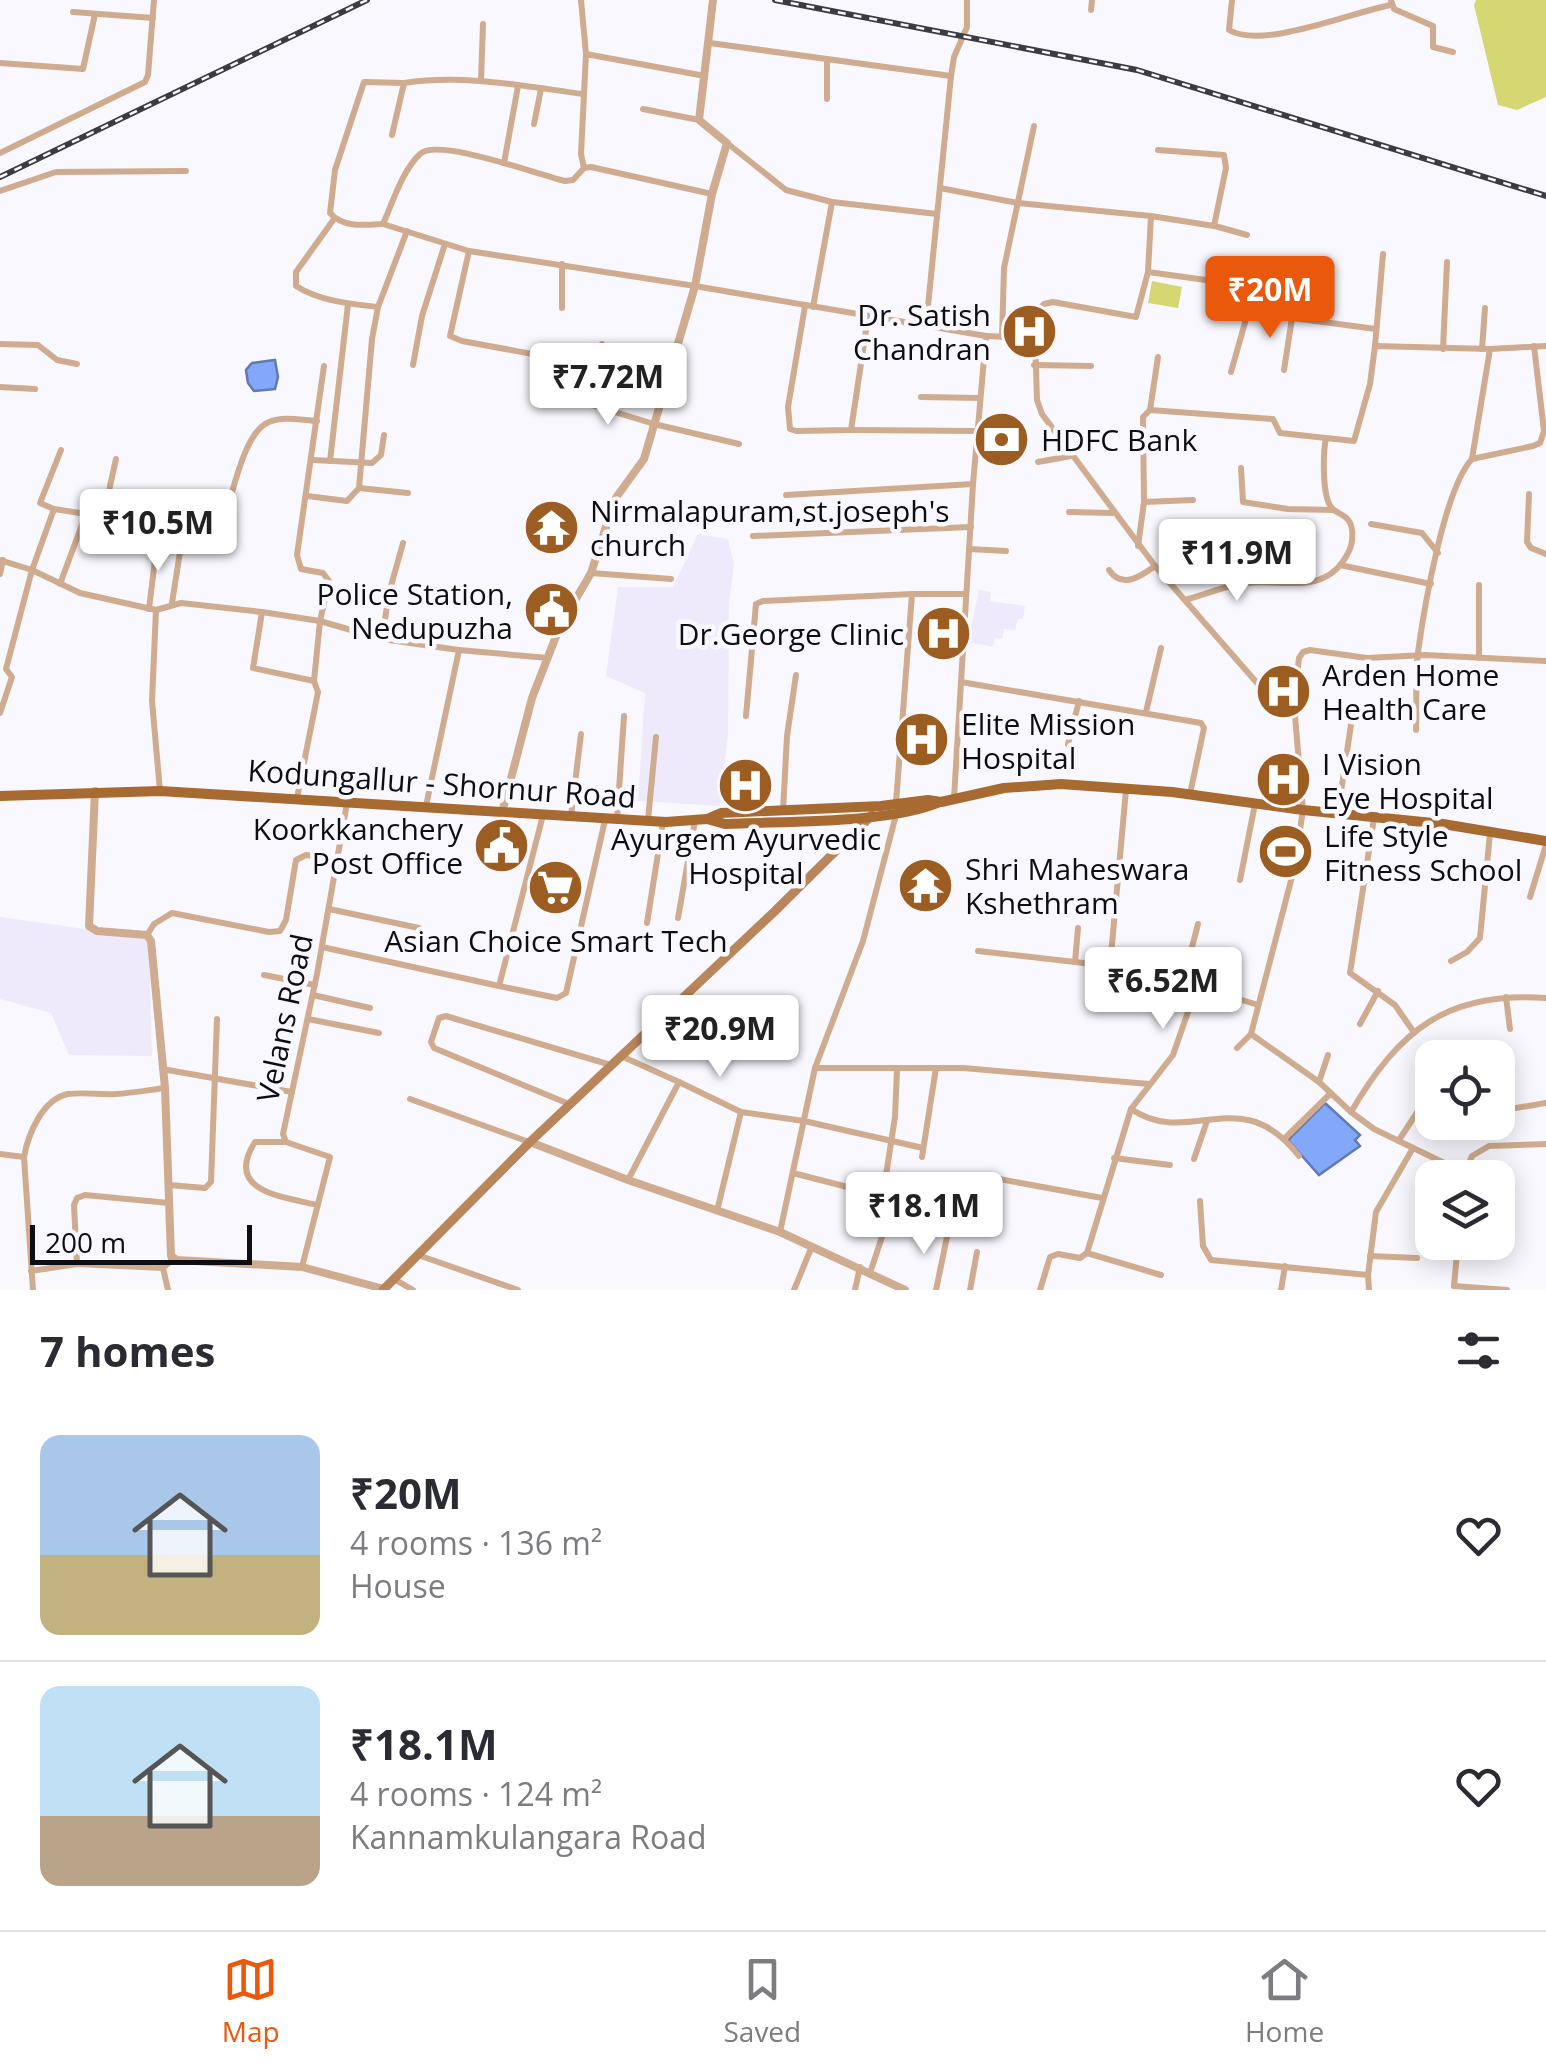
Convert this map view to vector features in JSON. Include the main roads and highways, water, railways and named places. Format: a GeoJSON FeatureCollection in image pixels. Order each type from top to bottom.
{"type":"FeatureCollection","features":[{"type":"Feature","properties":{"kind":"main road"},"geometry":{"type":"LineString","coordinates":[[701,820],[725,824],[876,811],[895,813],[1041,783],[1190,794],[1443,824],[1546,843]]}},
{"type":"Feature","properties":{"kind":"main road","name":"Kodungallur - Shornur Road"},"geometry":{"type":"LineString","coordinates":[[0,796],[160,790],[662,822],[701,820],[721,813],[876,811]]}},
{"type":"Feature","properties":{"kind":"main road"},"geometry":{"type":"LineString","coordinates":[[383,1289],[569,1104],[876,811]]}},
{"type":"Feature","properties":{"kind":"water"},"geometry":{"type":"Polygon","coordinates":[[[275,360],[275,389],[254,391],[246,370],[252,363],[275,360]]]}},
{"type":"Feature","properties":{"kind":"water"},"geometry":{"type":"Polygon","coordinates":[[[1325,1103],[1360,1135],[1355,1140],[1360,1146],[1319,1175],[1288,1140],[1325,1103]]]}},
{"type":"Feature","properties":{"kind":"railway"},"geometry":{"type":"LineString","coordinates":[[0,177],[367,0]]}},
{"type":"Feature","properties":{"kind":"railway"},"geometry":{"type":"LineString","coordinates":[[775,0],[1137,70],[1546,196]]}},
{"type":"Feature","properties":{"kind":"place","name":"Dr. Satish Chandran"},"geometry":{"type":"Point","coordinates":[1030,331]}},
{"type":"Feature","properties":{"kind":"place","name":"HDFC Bank"},"geometry":{"type":"Point","coordinates":[1002,439]}},
{"type":"Feature","properties":{"kind":"place","name":"Nirmalapuram,st.joseph's church"},"geometry":{"type":"Point","coordinates":[551,527]}},
{"type":"Feature","properties":{"kind":"place","name":"Police Station, Nedupuzha"},"geometry":{"type":"Point","coordinates":[552,610]}},
{"type":"Feature","properties":{"kind":"place","name":"Dr.George Clinic"},"geometry":{"type":"Point","coordinates":[943,633]}},
{"type":"Feature","properties":{"kind":"place","name":"Arden Home Health Care"},"geometry":{"type":"Point","coordinates":[1283,691]}},
{"type":"Feature","properties":{"kind":"place","name":"Elite Mission Hospital"},"geometry":{"type":"Point","coordinates":[922,740]}},
{"type":"Feature","properties":{"kind":"place","name":"I Vision Eye Hospital"},"geometry":{"type":"Point","coordinates":[1283,780]}},
{"type":"Feature","properties":{"kind":"place","name":"Ayurgem Ayurvedic Hospital"},"geometry":{"type":"Point","coordinates":[746,785]}},
{"type":"Feature","properties":{"kind":"place","name":"Koorkkanchery Post Office"},"geometry":{"type":"Point","coordinates":[502,845]}},
{"type":"Feature","properties":{"kind":"place","name":"Life Style Fitness School"},"geometry":{"type":"Point","coordinates":[1285,852]}},
{"type":"Feature","properties":{"kind":"place","name":"Shri Maheswara Kshethram"},"geometry":{"type":"Point","coordinates":[926,885]}},
{"type":"Feature","properties":{"kind":"place","name":"Asian Choice Smart Tech"},"geometry":{"type":"Point","coordinates":[556,888]}}]}
